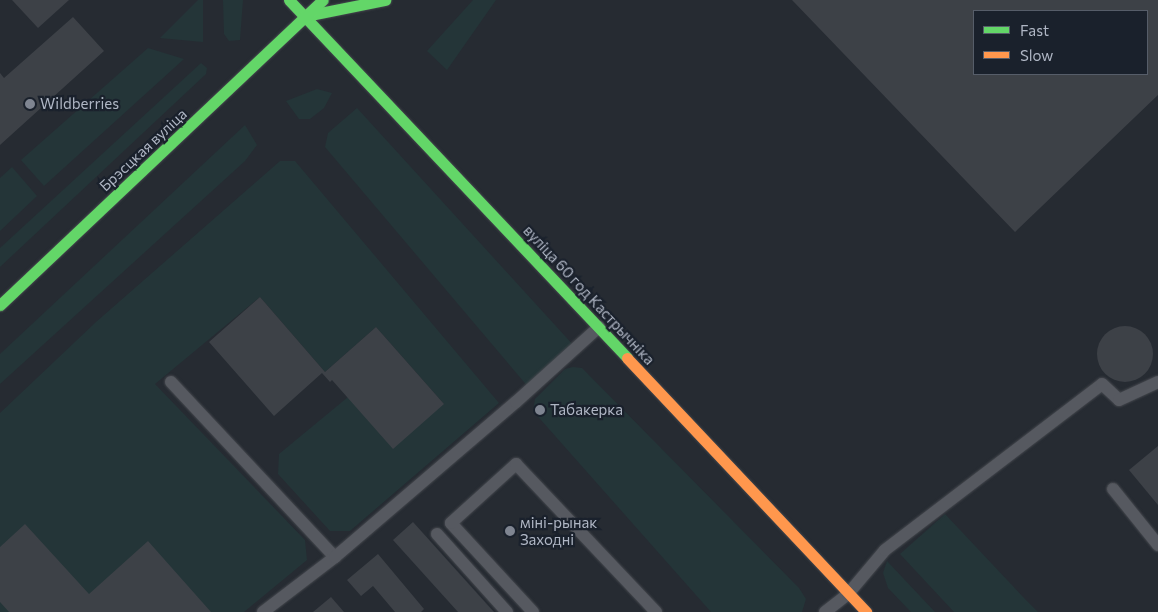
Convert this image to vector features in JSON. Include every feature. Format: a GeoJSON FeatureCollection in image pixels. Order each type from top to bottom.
{"type":"FeatureCollection","features":[{"type":"Feature","properties":{"kind":"street","name":"вуліца 60 год Кастрычніка"},"geometry":{"type":"LineString","coordinates":[[289,0],[599,326],[866,612]]}},
{"type":"Feature","properties":{"kind":"street","name":"Брэсцкая вуліца"},"geometry":{"type":"LineString","coordinates":[[0,305],[322,0]]}},
{"type":"Feature","properties":{"kind":"street"},"geometry":{"type":"LineString","coordinates":[[305,16],[385,0]]}},
{"type":"Feature","properties":{"kind":"lane"},"geometry":{"type":"LineString","coordinates":[[263,612],[336,557],[516,402],[599,326]]}},
{"type":"Feature","properties":{"kind":"lane"},"geometry":{"type":"LineString","coordinates":[[171,382],[336,557]]}},
{"type":"Feature","properties":{"kind":"lane"},"geometry":{"type":"LineString","coordinates":[[825,612],[848,594],[886,550],[1102,384],[1119,400],[1158,382]]}},
{"type":"Feature","properties":{"kind":"lane"},"geometry":{"type":"LineString","coordinates":[[533,612],[451,523],[516,464],[648,610]]}},
{"type":"Feature","properties":{"kind":"lane"},"geometry":{"type":"LineString","coordinates":[[1113,489],[1158,545]]}},
{"type":"Feature","properties":{"kind":"lane"},"geometry":{"type":"LineString","coordinates":[[438,534],[507,612]]}},
{"type":"Feature","properties":{"kind":"shaded area"},"geometry":{"type":"Polygon","coordinates":[[[198,0],[203,0],[203,42],[160,38],[198,0]]]}},
{"type":"Feature","properties":{"kind":"shaded area"},"geometry":{"type":"Polygon","coordinates":[[[223,0],[243,0],[240,40],[229,41],[224,34],[223,0]]]}},
{"type":"Feature","properties":{"kind":"shaded area"},"geometry":{"type":"Polygon","coordinates":[[[473,0],[496,0],[447,70],[427,51],[473,0]]]}},
{"type":"Feature","properties":{"kind":"shaded area"},"geometry":{"type":"Polygon","coordinates":[[[148,48],[184,59],[44,186],[21,160],[148,48]]]}},
{"type":"Feature","properties":{"kind":"shaded area"},"geometry":{"type":"Polygon","coordinates":[[[201,63],[207,68],[206,74],[0,267],[0,248],[201,63]]]}},
{"type":"Feature","properties":{"kind":"shaded area"},"geometry":{"type":"Polygon","coordinates":[[[317,89],[332,93],[324,108],[310,119],[299,119],[286,101],[317,89]]]}},
{"type":"Feature","properties":{"kind":"shaded area"},"geometry":{"type":"Polygon","coordinates":[[[357,108],[575,347],[529,388],[325,147],[328,133],[357,108]]]}},
{"type":"Feature","properties":{"kind":"shaded area"},"geometry":{"type":"Polygon","coordinates":[[[245,125],[257,145],[245,161],[0,384],[0,354],[245,125]]]}},
{"type":"Feature","properties":{"kind":"shaded area"},"geometry":{"type":"Polygon","coordinates":[[[280,161],[295,161],[499,403],[350,531],[330,531],[278,474],[279,454],[348,397],[444,404],[376,327],[325,372],[260,297],[155,384],[305,540],[307,560],[244,612],[0,612],[0,413],[96,322],[280,161]]]}},
{"type":"Feature","properties":{"kind":"shaded area"},"geometry":{"type":"Polygon","coordinates":[[[12,167],[37,196],[0,231],[0,178],[12,167]]]}},
{"type":"Feature","properties":{"kind":"shaded area"},"geometry":{"type":"Polygon","coordinates":[[[573,367],[582,368],[799,588],[806,599],[802,612],[711,612],[533,411],[535,399],[565,369],[573,367]]]}},
{"type":"Feature","properties":{"kind":"shaded area"},"geometry":{"type":"Polygon","coordinates":[[[945,514],[1038,612],[954,612],[900,554],[945,514]]]}},
{"type":"Feature","properties":{"kind":"shaded area"},"geometry":{"type":"Polygon","coordinates":[[[887,561],[935,612],[911,612],[888,588],[883,573],[887,561]]]}},
{"type":"Feature","properties":{"kind":"building"},"geometry":{"type":"Polygon","coordinates":[[[12,0],[69,0],[38,28],[12,0]]]}},
{"type":"Feature","properties":{"kind":"building"},"geometry":{"type":"Polygon","coordinates":[[[792,0],[1158,0],[1158,95],[1015,232],[792,0]]]}},
{"type":"Feature","properties":{"kind":"building"},"geometry":{"type":"Polygon","coordinates":[[[73,17],[104,51],[0,145],[0,73],[4,78],[73,17]]]}},
{"type":"Feature","properties":{"kind":"building"},"geometry":{"type":"Polygon","coordinates":[[[260,297],[325,372],[376,327],[444,404],[393,449],[332,380],[330,382],[322,373],[274,416],[209,342],[260,297]]]}},
{"type":"Feature","properties":{"kind":"building"},"geometry":{"type":"Polygon","coordinates":[[[1125,326],[1140,331],[1148,339],[1153,354],[1148,369],[1140,377],[1125,382],[1110,377],[1102,369],[1097,354],[1102,339],[1110,331],[1125,326]]]}},
{"type":"Feature","properties":{"kind":"building"},"geometry":{"type":"Polygon","coordinates":[[[1158,446],[1158,505],[1129,470],[1158,446]]]}},
{"type":"Feature","properties":{"kind":"building"},"geometry":{"type":"Polygon","coordinates":[[[413,522],[494,612],[458,612],[393,540],[413,522]]]}},
{"type":"Feature","properties":{"kind":"building"},"geometry":{"type":"Polygon","coordinates":[[[25,524],[89,594],[148,541],[211,612],[9,612],[0,602],[0,547],[25,524]]]}},
{"type":"Feature","properties":{"kind":"building"},"geometry":{"type":"Polygon","coordinates":[[[378,554],[424,609],[421,612],[395,612],[373,586],[361,596],[347,580],[378,554]]]}},
{"type":"Feature","properties":{"kind":"building"},"geometry":{"type":"Polygon","coordinates":[[[331,597],[344,612],[313,612],[331,597]]]}},
{"type":"Feature","properties":{"kind":"traffic: fast"},"geometry":{"type":"LineString","coordinates":[[289,0],[627,358]]}},
{"type":"Feature","properties":{"kind":"traffic: fast"},"geometry":{"type":"LineString","coordinates":[[0,305],[322,0]]}},
{"type":"Feature","properties":{"kind":"traffic: fast"},"geometry":{"type":"LineString","coordinates":[[305,16],[385,0]]}},
{"type":"Feature","properties":{"kind":"traffic: slow"},"geometry":{"type":"LineString","coordinates":[[627,358],[866,612]]}},
{"type":"Feature","properties":{"kind":"place","name":"Wildberries"},"geometry":{"type":"Point","coordinates":[30,104]}},
{"type":"Feature","properties":{"kind":"place","name":"Табакерка"},"geometry":{"type":"Point","coordinates":[540,410]}},
{"type":"Feature","properties":{"kind":"place","name":"міні-рынак Заходні"},"geometry":{"type":"Point","coordinates":[510,531]}}]}
